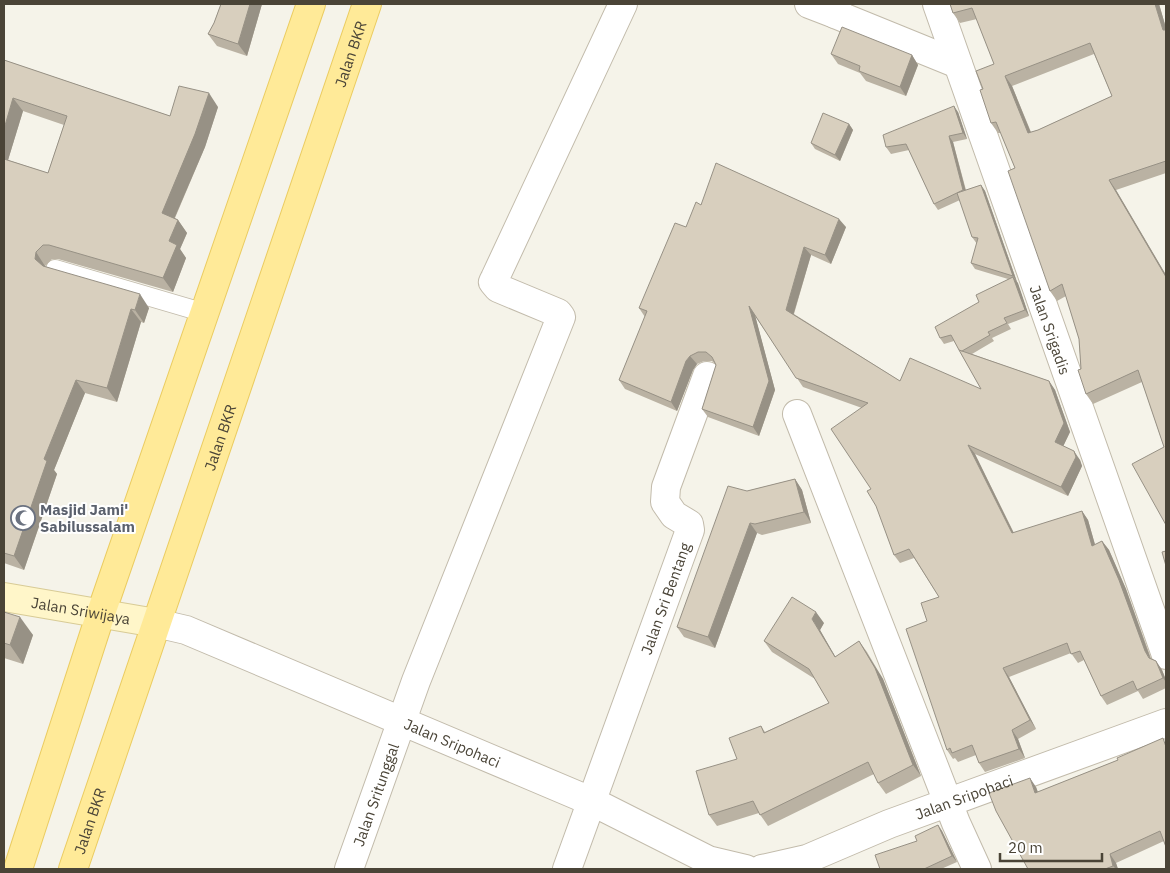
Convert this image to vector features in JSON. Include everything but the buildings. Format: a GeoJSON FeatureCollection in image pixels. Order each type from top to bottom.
{"type":"FeatureCollection","features":[{"type":"Feature","properties":{"kind":"main road"},"geometry":{"type":"LineString","coordinates":[[18,869],[101,613],[312,4]]}},
{"type":"Feature","properties":{"kind":"main road","name":"Jalan BKR"},"geometry":{"type":"LineString","coordinates":[[73,869],[367,4]]}},
{"type":"Feature","properties":{"kind":"main road","name":"Jalan Sriwijaya"},"geometry":{"type":"LineString","coordinates":[[4,597],[156,623]]}},
{"type":"Feature","properties":{"kind":"street","name":"Jalan Sritunggal"},"geometry":{"type":"LineString","coordinates":[[349,869],[401,721],[561,317],[558,313],[498,288],[493,282],[623,4]]}},
{"type":"Feature","properties":{"kind":"street"},"geometry":{"type":"LineString","coordinates":[[809,4],[836,9],[958,64]]}},
{"type":"Feature","properties":{"kind":"street","name":"Jalan Srigadis"},"geometry":{"type":"LineString","coordinates":[[937,4],[1060,352],[1085,430],[1166,654]]}},
{"type":"Feature","properties":{"kind":"street","name":"Jalan Sri Bentang"},"geometry":{"type":"LineString","coordinates":[[593,802],[690,530],[689,524],[674,515],[665,502],[666,487],[707,376]]}},
{"type":"Feature","properties":{"kind":"street"},"geometry":{"type":"LineString","coordinates":[[797,414],[948,803],[977,869]]}},
{"type":"Feature","properties":{"kind":"street","name":"Jalan Sripohaci"},"geometry":{"type":"LineString","coordinates":[[156,623],[186,630],[593,802],[708,860],[746,869]]}},
{"type":"Feature","properties":{"kind":"street","name":"Jalan Sripohaci"},"geometry":{"type":"LineString","coordinates":[[762,869],[807,860],[889,824],[1166,723]]}},
{"type":"Feature","properties":{"kind":"street"},"geometry":{"type":"LineString","coordinates":[[567,869],[593,802]]}},
{"type":"Feature","properties":{"kind":"lane"},"geometry":{"type":"LineString","coordinates":[[55,269],[205,313]]}},
{"type":"Feature","properties":{"kind":"place","name":"Masjid Jami' Sabilussalam"},"geometry":{"type":"Point","coordinates":[23,518]}}]}
